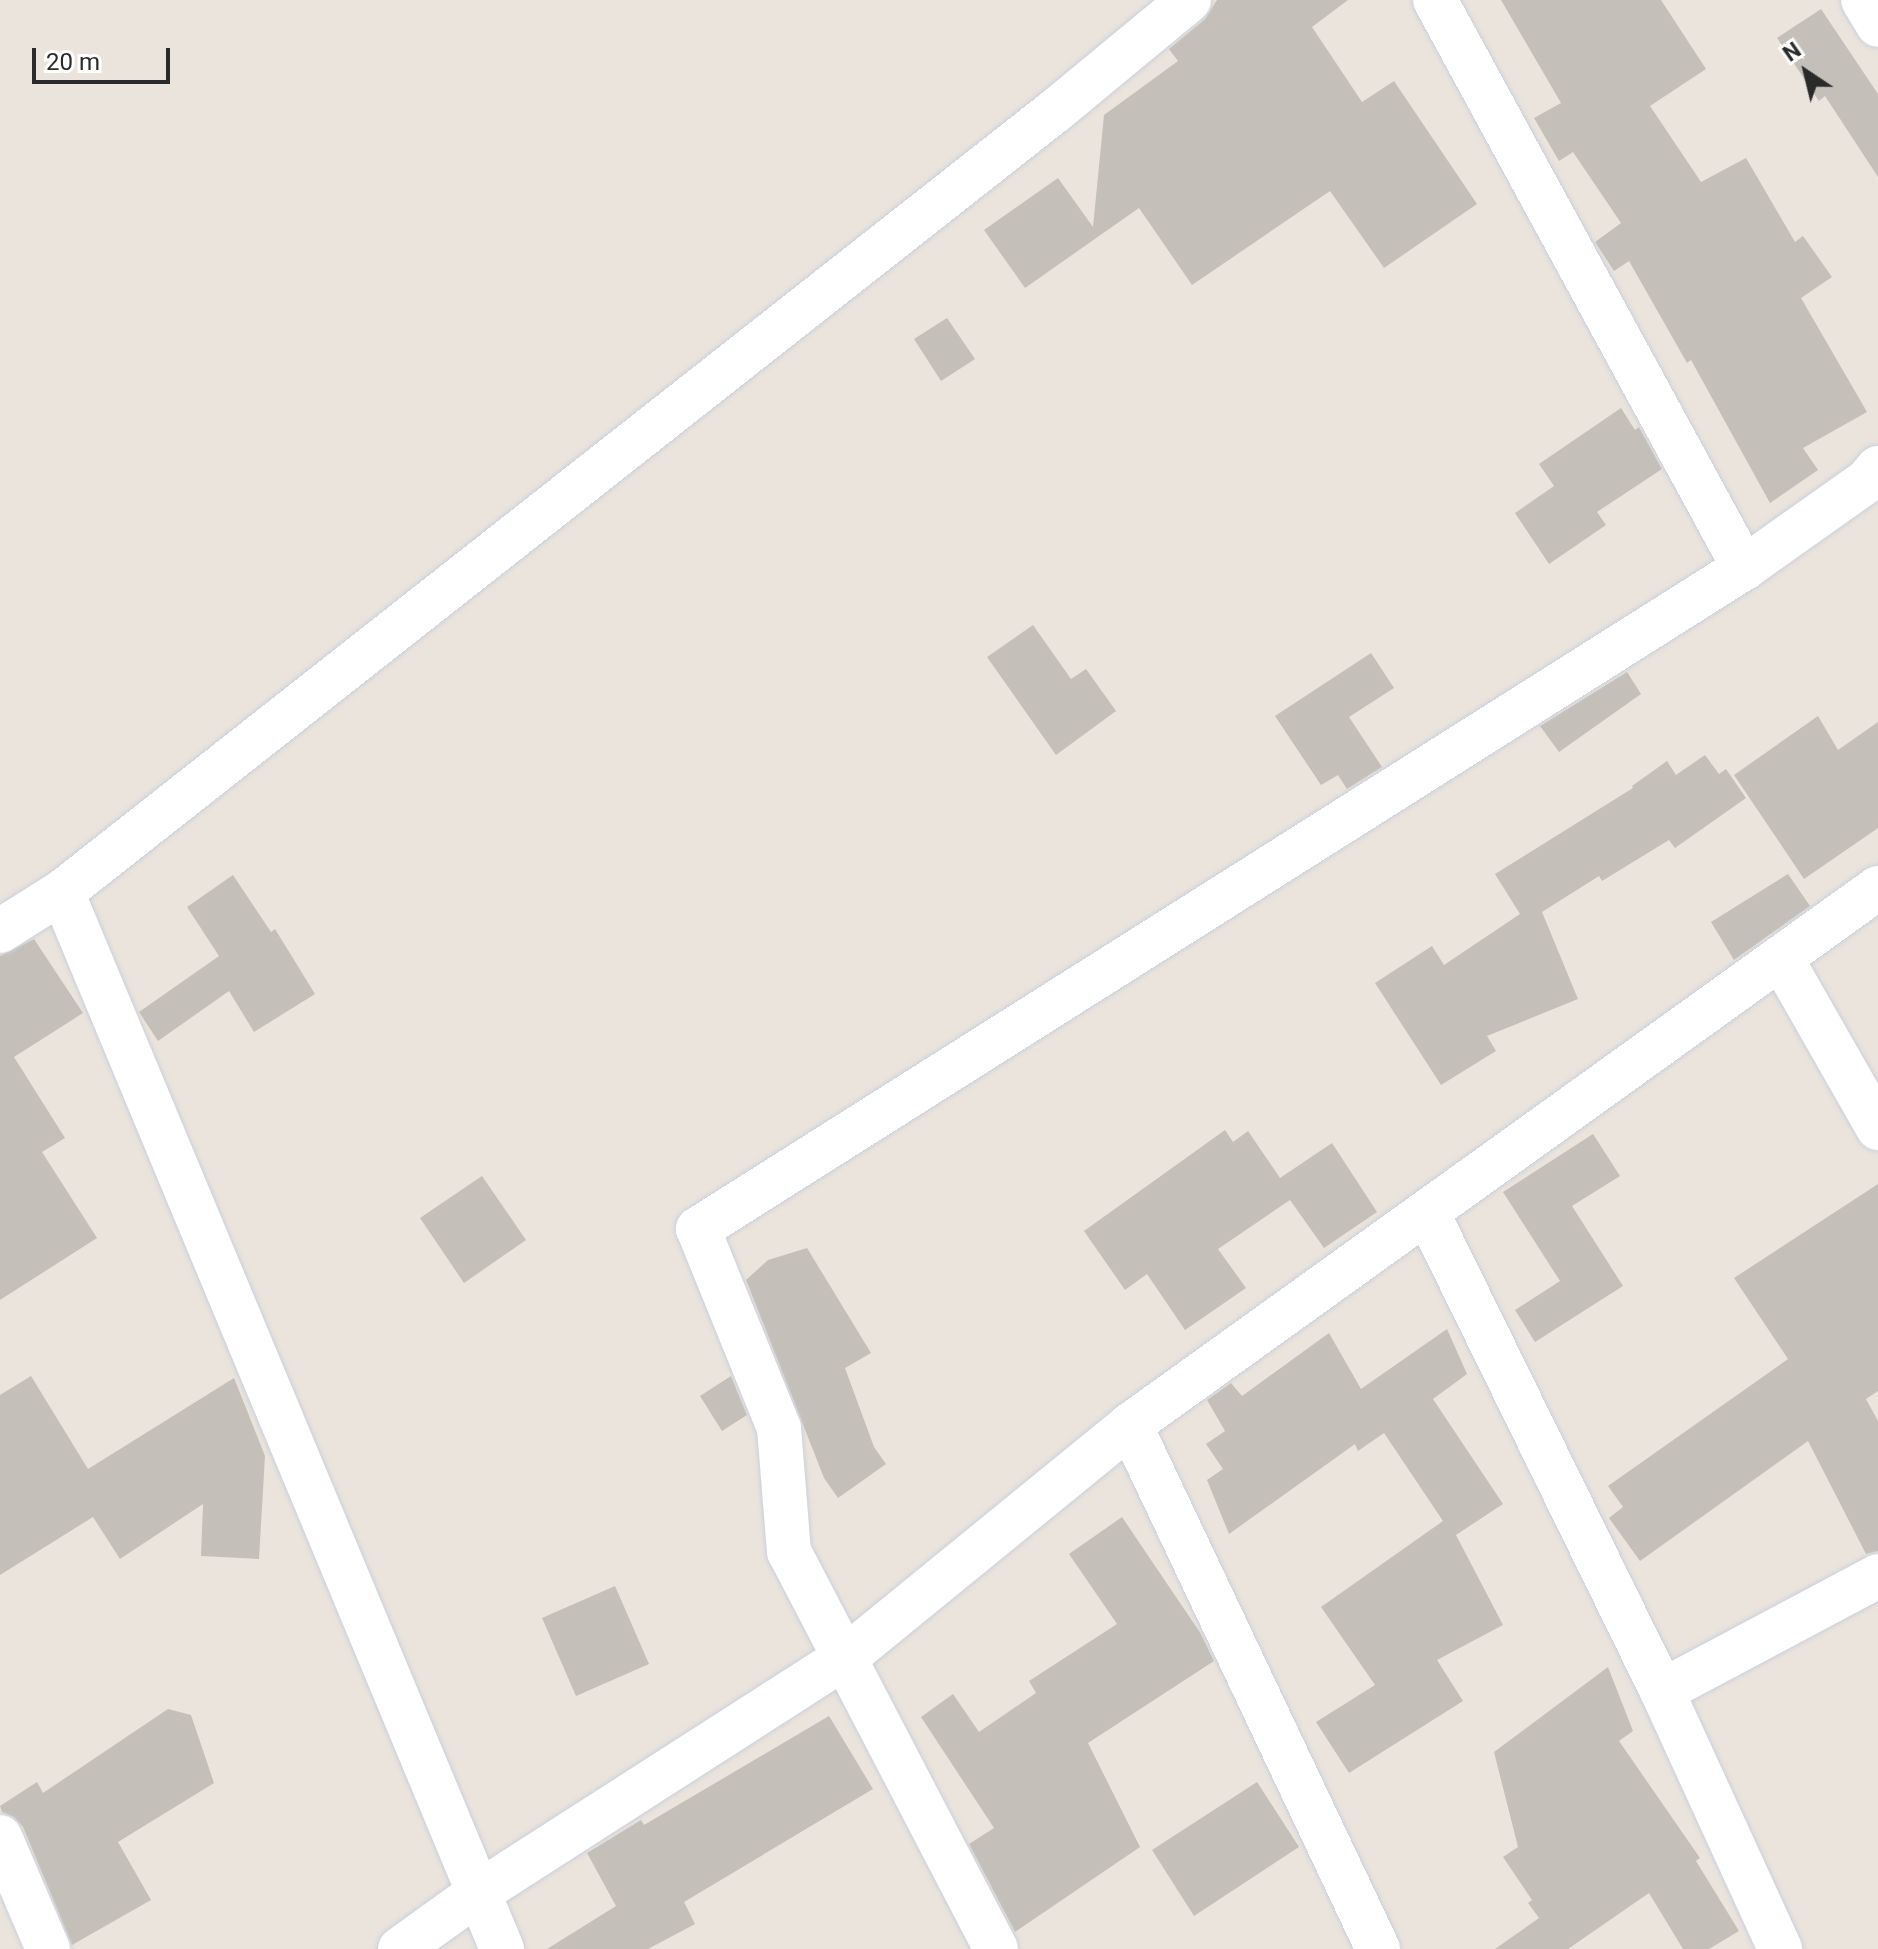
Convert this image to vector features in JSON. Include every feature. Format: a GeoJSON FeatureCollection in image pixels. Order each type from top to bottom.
{"type":"FeatureCollection","features":[{"type":"Feature","properties":{"kind":"street"},"geometry":{"type":"LineString","coordinates":[[0,931],[62,892],[1030,131],[1189,0]]}},
{"type":"Feature","properties":{"kind":"street"},"geometry":{"type":"LineString","coordinates":[[1435,0],[1744,568]]}},
{"type":"Feature","properties":{"kind":"street"},"geometry":{"type":"LineString","coordinates":[[1863,0],[1878,25]]}},
{"type":"Feature","properties":{"kind":"street"},"geometry":{"type":"LineString","coordinates":[[996,1949],[789,1552],[779,1428],[698,1229],[1744,568],[1874,481]]}},
{"type":"Feature","properties":{"kind":"street"},"geometry":{"type":"LineString","coordinates":[[400,1949],[478,1893],[846,1657],[1130,1425],[1878,888]]}},
{"type":"Feature","properties":{"kind":"street"},"geometry":{"type":"LineString","coordinates":[[62,892],[502,1949]]}},
{"type":"Feature","properties":{"kind":"street"},"geometry":{"type":"LineString","coordinates":[[1781,958],[1878,1128]]}},
{"type":"Feature","properties":{"kind":"street"},"geometry":{"type":"LineString","coordinates":[[1427,1212],[1662,1691],[1780,1949]]}},
{"type":"Feature","properties":{"kind":"street"},"geometry":{"type":"LineString","coordinates":[[1130,1425],[1378,1949]]}},
{"type":"Feature","properties":{"kind":"street"},"geometry":{"type":"LineString","coordinates":[[1662,1691],[1878,1576]]}},
{"type":"Feature","properties":{"kind":"street"},"geometry":{"type":"LineString","coordinates":[[0,1837],[48,1949]]}},
{"type":"Feature","properties":{"kind":"building"},"geometry":{"type":"Polygon","coordinates":[[[1217,0],[1348,0],[1312,27],[1362,102],[1394,81],[1477,204],[1384,268],[1330,191],[1192,285],[1139,208],[1025,288],[984,230],[1058,178],[1093,227],[1104,115],[1178,61],[1169,49],[1205,19],[1217,0]]]}},
{"type":"Feature","properties":{"kind":"building"},"geometry":{"type":"Polygon","coordinates":[[[1501,0],[1661,0],[1706,69],[1650,106],[1701,182],[1746,158],[1795,242],[1803,236],[1832,277],[1801,298],[1867,412],[1803,448],[1818,470],[1770,503],[1691,360],[1687,363],[1629,261],[1614,271],[1595,242],[1621,223],[1573,152],[1559,161],[1534,118],[1561,103],[1501,0]]]}},
{"type":"Feature","properties":{"kind":"building"},"geometry":{"type":"Polygon","coordinates":[[[1821,9],[1878,94],[1878,177],[1825,96],[1819,101],[1777,38],[1821,9]]]}},
{"type":"Feature","properties":{"kind":"building"},"geometry":{"type":"Polygon","coordinates":[[[947,318],[975,359],[941,381],[914,339],[947,318]]]}},
{"type":"Feature","properties":{"kind":"building"},"geometry":{"type":"Polygon","coordinates":[[[1621,408],[1635,430],[1639,427],[1662,469],[1597,512],[1606,525],[1549,564],[1515,513],[1554,486],[1539,464],[1621,408]]]}},
{"type":"Feature","properties":{"kind":"building"},"geometry":{"type":"Polygon","coordinates":[[[1033,625],[1071,679],[1086,669],[1116,711],[1056,755],[987,657],[1033,625]]]}},
{"type":"Feature","properties":{"kind":"building"},"geometry":{"type":"Polygon","coordinates":[[[1371,653],[1394,688],[1349,717],[1382,767],[1347,789],[1338,775],[1321,785],[1275,716],[1371,653]]]}},
{"type":"Feature","properties":{"kind":"building"},"geometry":{"type":"Polygon","coordinates":[[[1627,672],[1641,694],[1559,752],[1540,726],[1627,672]]]}},
{"type":"Feature","properties":{"kind":"building"},"geometry":{"type":"Polygon","coordinates":[[[1818,716],[1838,750],[1878,722],[1878,828],[1804,879],[1734,775],[1818,716]]]}},
{"type":"Feature","properties":{"kind":"building"},"geometry":{"type":"Polygon","coordinates":[[[1705,755],[1719,774],[1726,769],[1746,798],[1675,848],[1669,840],[1602,881],[1599,876],[1542,912],[1578,999],[1487,1036],[1496,1051],[1441,1085],[1375,983],[1432,946],[1444,965],[1520,914],[1495,874],[1633,788],[1667,761],[1676,775],[1705,755]]]}},
{"type":"Feature","properties":{"kind":"building"},"geometry":{"type":"Polygon","coordinates":[[[1788,874],[1810,906],[1734,960],[1711,922],[1788,874]]]}},
{"type":"Feature","properties":{"kind":"building"},"geometry":{"type":"Polygon","coordinates":[[[233,875],[271,932],[275,929],[315,994],[254,1032],[229,991],[158,1041],[139,1012],[219,956],[187,907],[233,875]]]}},
{"type":"Feature","properties":{"kind":"building"},"geometry":{"type":"Polygon","coordinates":[[[34,939],[83,1013],[14,1057],[65,1138],[42,1152],[97,1238],[0,1300],[0,956],[34,939]]]}},
{"type":"Feature","properties":{"kind":"building"},"geometry":{"type":"Polygon","coordinates":[[[1225,1130],[1233,1142],[1248,1131],[1280,1178],[1332,1143],[1377,1212],[1324,1248],[1290,1200],[1218,1249],[1246,1288],[1185,1330],[1147,1274],[1125,1290],[1084,1231],[1225,1130]]]}},
{"type":"Feature","properties":{"kind":"building"},"geometry":{"type":"Polygon","coordinates":[[[1593,1134],[1620,1176],[1572,1206],[1623,1286],[1535,1342],[1515,1310],[1560,1281],[1503,1192],[1593,1134]]]}},
{"type":"Feature","properties":{"kind":"building"},"geometry":{"type":"Polygon","coordinates":[[[482,1176],[526,1240],[464,1283],[420,1218],[482,1176]]]}},
{"type":"Feature","properties":{"kind":"building"},"geometry":{"type":"Polygon","coordinates":[[[1878,1184],[1878,1391],[1866,1399],[1878,1421],[1878,1551],[1866,1554],[1808,1441],[1640,1561],[1609,1518],[1623,1507],[1608,1486],[1788,1359],[1734,1278],[1878,1184]]]}},
{"type":"Feature","properties":{"kind":"building"},"geometry":{"type":"Polygon","coordinates":[[[807,1248],[871,1353],[845,1368],[874,1447],[886,1464],[838,1498],[824,1478],[746,1280],[768,1260],[807,1248]]]}},
{"type":"Feature","properties":{"kind":"building"},"geometry":{"type":"Polygon","coordinates":[[[1447,1329],[1467,1374],[1433,1399],[1503,1504],[1456,1535],[1503,1625],[1437,1660],[1463,1701],[1349,1773],[1316,1722],[1375,1685],[1321,1607],[1443,1521],[1384,1433],[1358,1451],[1355,1444],[1229,1534],[1207,1480],[1223,1469],[1206,1444],[1225,1431],[1207,1400],[1231,1383],[1242,1396],[1329,1333],[1361,1389],[1447,1329]]]}},
{"type":"Feature","properties":{"kind":"building"},"geometry":{"type":"Polygon","coordinates":[[[31,1376],[88,1469],[234,1378],[265,1456],[259,1559],[201,1556],[203,1504],[120,1559],[93,1517],[0,1575],[0,1395],[31,1376]]]}},
{"type":"Feature","properties":{"kind":"building"},"geometry":{"type":"Polygon","coordinates":[[[731,1376],[747,1415],[722,1431],[700,1396],[731,1376]]]}},
{"type":"Feature","properties":{"kind":"building"},"geometry":{"type":"Polygon","coordinates":[[[1122,1517],[1201,1634],[1214,1661],[1088,1743],[1140,1847],[1015,1932],[969,1844],[994,1828],[921,1717],[953,1694],[979,1732],[1036,1693],[1029,1681],[1117,1624],[1069,1554],[1122,1517]]]}},
{"type":"Feature","properties":{"kind":"building"},"geometry":{"type":"Polygon","coordinates":[[[615,1586],[649,1664],[576,1696],[542,1618],[615,1586]]]}},
{"type":"Feature","properties":{"kind":"building"},"geometry":{"type":"Polygon","coordinates":[[[1608,1667],[1633,1731],[1619,1741],[1700,1858],[1696,1861],[1739,1931],[1709,1949],[1683,1949],[1649,1893],[1568,1949],[1495,1949],[1539,1918],[1528,1903],[1532,1900],[1503,1857],[1518,1847],[1494,1752],[1608,1667]]]}},
{"type":"Feature","properties":{"kind":"building"},"geometry":{"type":"Polygon","coordinates":[[[168,1709],[191,1715],[214,1783],[118,1842],[151,1900],[72,1945],[23,1827],[14,1817],[2,1812],[0,1806],[37,1782],[43,1793],[168,1709]]]}},
{"type":"Feature","properties":{"kind":"building"},"geometry":{"type":"Polygon","coordinates":[[[829,1716],[873,1789],[684,1902],[695,1924],[648,1949],[547,1949],[616,1906],[587,1853],[641,1820],[644,1825],[829,1716]]]}},
{"type":"Feature","properties":{"kind":"building"},"geometry":{"type":"Polygon","coordinates":[[[1257,1782],[1299,1847],[1194,1916],[1152,1850],[1257,1782]]]}}]}
